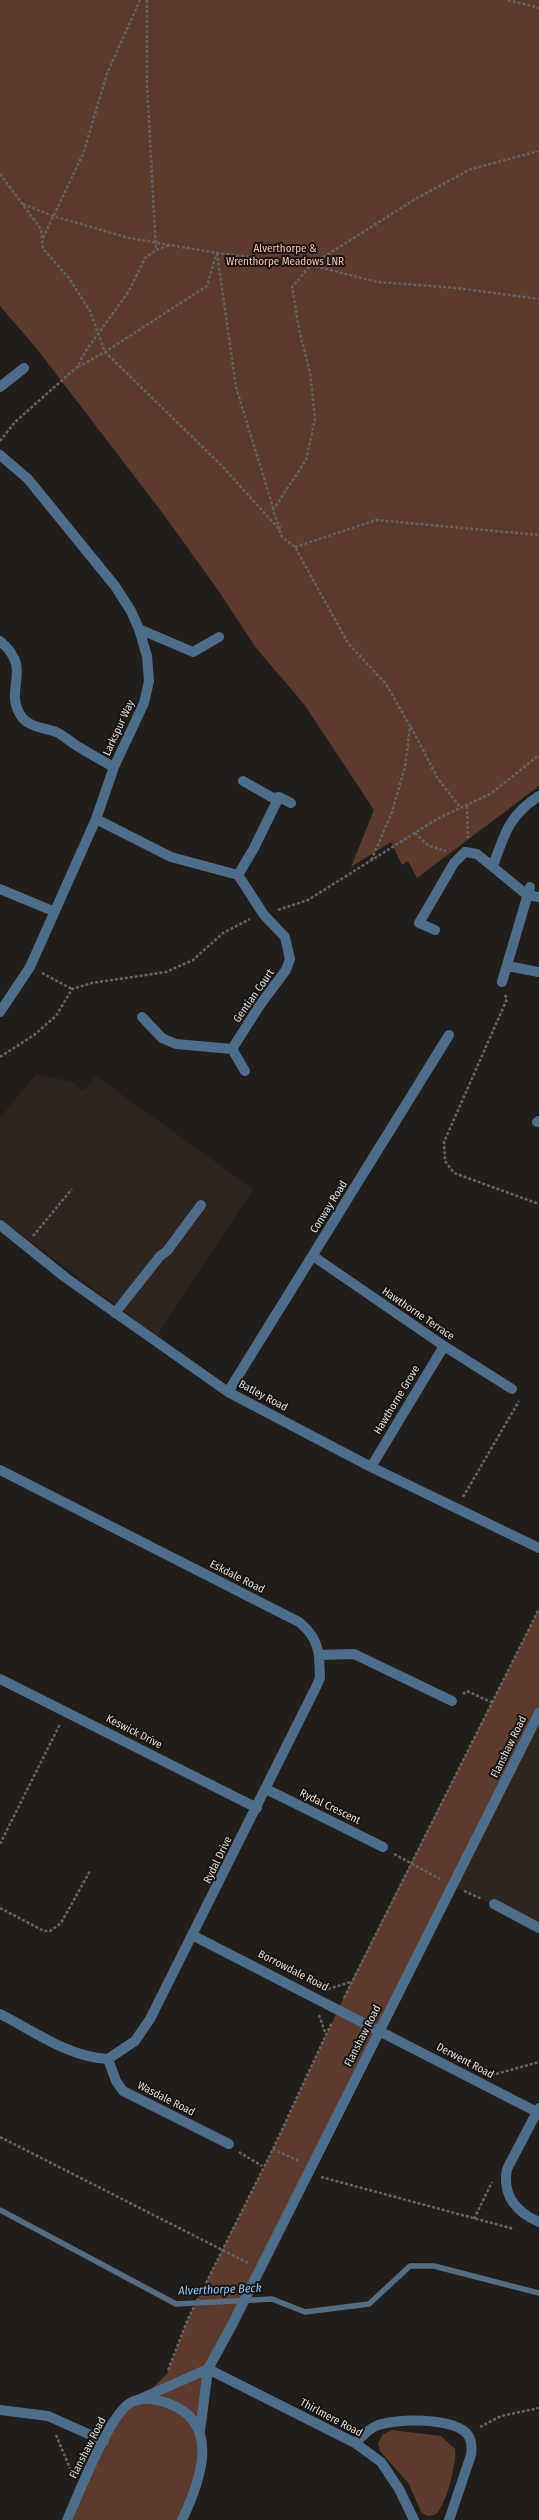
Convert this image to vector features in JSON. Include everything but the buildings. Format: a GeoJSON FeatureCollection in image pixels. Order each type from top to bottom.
{"type":"FeatureCollection","features":[{"type":"Feature","properties":{"kind":"street"},"geometry":{"type":"LineString","coordinates":[[0,387],[24,368]]}},
{"type":"Feature","properties":{"kind":"street","name":"Larkspur Way"},"geometry":{"type":"LineString","coordinates":[[0,455],[28,479],[115,586],[131,611],[139,629],[146,656],[149,681],[144,703],[114,767],[96,819],[53,911],[30,967],[0,1012]]}},
{"type":"Feature","properties":{"kind":"street"},"geometry":{"type":"LineString","coordinates":[[139,629],[193,652],[219,637]]}},
{"type":"Feature","properties":{"kind":"street"},"geometry":{"type":"LineString","coordinates":[[0,641],[11,650],[17,663],[18,675],[15,705],[22,717],[31,724],[58,733],[114,767]]}},
{"type":"Feature","properties":{"kind":"street"},"geometry":{"type":"LineString","coordinates":[[243,781],[273,798],[279,797],[291,803]]}},
{"type":"Feature","properties":{"kind":"street"},"geometry":{"type":"LineString","coordinates":[[493,866],[508,824],[528,803],[539,796]]}},
{"type":"Feature","properties":{"kind":"street"},"geometry":{"type":"LineString","coordinates":[[96,819],[171,856],[238,875],[254,848],[279,797]]}},
{"type":"Feature","properties":{"kind":"street"},"geometry":{"type":"LineString","coordinates":[[435,930],[419,922],[464,853],[477,854],[528,891],[539,897]]}},
{"type":"Feature","properties":{"kind":"street","name":"Gentian Court"},"geometry":{"type":"LineString","coordinates":[[232,1049],[260,1005],[286,970],[290,960],[285,937],[278,927],[264,915],[238,875]]}},
{"type":"Feature","properties":{"kind":"street"},"geometry":{"type":"LineString","coordinates":[[0,889],[53,911]]}},
{"type":"Feature","properties":{"kind":"street"},"geometry":{"type":"LineString","coordinates":[[502,982],[528,891]]}},
{"type":"Feature","properties":{"kind":"street"},"geometry":{"type":"LineString","coordinates":[[507,966],[539,972]]}},
{"type":"Feature","properties":{"kind":"street"},"geometry":{"type":"LineString","coordinates":[[142,1017],[162,1038],[176,1044],[232,1049],[245,1072]]}},
{"type":"Feature","properties":{"kind":"street","name":"Conway Road"},"geometry":{"type":"LineString","coordinates":[[228,1392],[449,1035]]}},
{"type":"Feature","properties":{"kind":"street"},"geometry":{"type":"LineString","coordinates":[[115,1313],[160,1256],[167,1251],[201,1205]]}},
{"type":"Feature","properties":{"kind":"street","name":"Batley Road"},"geometry":{"type":"LineString","coordinates":[[0,1225],[66,1278],[228,1392],[371,1467],[539,1548]]}},
{"type":"Feature","properties":{"kind":"street","name":"Hawthorne Terrace"},"geometry":{"type":"LineString","coordinates":[[313,1256],[444,1346],[512,1389]]}},
{"type":"Feature","properties":{"kind":"street","name":"Hawthorne Grove"},"geometry":{"type":"LineString","coordinates":[[371,1467],[444,1346]]}},
{"type":"Feature","properties":{"kind":"street","name":"Eskdale Road"},"geometry":{"type":"LineString","coordinates":[[0,1470],[299,1622],[309,1630],[316,1642],[319,1655]]}},
{"type":"Feature","properties":{"kind":"street"},"geometry":{"type":"LineString","coordinates":[[319,1655],[354,1654],[452,1701]]}},
{"type":"Feature","properties":{"kind":"street","name":"Rydal Drive"},"geometry":{"type":"LineString","coordinates":[[108,2059],[135,2041],[144,2030],[194,1936],[316,1687],[320,1678],[319,1655]]}},
{"type":"Feature","properties":{"kind":"street","name":"Keswick Drive"},"geometry":{"type":"LineString","coordinates":[[0,1679],[257,1808]]}},
{"type":"Feature","properties":{"kind":"street","name":"Flanshaw Road"},"geometry":{"type":"LineString","coordinates":[[182,2520],[200,2478],[203,2460],[200,2431],[208,2369],[232,2325],[539,1713]]}},
{"type":"Feature","properties":{"kind":"street","name":"Rydal Crescent"},"geometry":{"type":"LineString","coordinates":[[266,1789],[383,1847]]}},
{"type":"Feature","properties":{"kind":"street"},"geometry":{"type":"LineString","coordinates":[[494,1904],[539,1928]]}},
{"type":"Feature","properties":{"kind":"street","name":"Borrowdale Road"},"geometry":{"type":"LineString","coordinates":[[194,1936],[380,2030]]}},
{"type":"Feature","properties":{"kind":"street"},"geometry":{"type":"LineString","coordinates":[[0,2014],[70,2050],[94,2059],[108,2059]]}},
{"type":"Feature","properties":{"kind":"street","name":"Derwent Road"},"geometry":{"type":"LineString","coordinates":[[380,2030],[538,2111]]}},
{"type":"Feature","properties":{"kind":"street","name":"Wasdale Road"},"geometry":{"type":"LineString","coordinates":[[108,2059],[116,2081],[123,2091],[229,2144]]}},
{"type":"Feature","properties":{"kind":"street"},"geometry":{"type":"LineString","coordinates":[[538,2111],[507,2169],[505,2179],[510,2199],[516,2208],[539,2222]]}},
{"type":"Feature","properties":{"kind":"street","name":"Flanshaw Road"},"geometry":{"type":"LineString","coordinates":[[67,2520],[104,2440],[121,2412],[129,2403],[208,2369]]}},
{"type":"Feature","properties":{"kind":"street","name":"Thirlmere Road"},"geometry":{"type":"LineString","coordinates":[[208,2369],[355,2443],[381,2462],[399,2489],[414,2520]]}},
{"type":"Feature","properties":{"kind":"street"},"geometry":{"type":"LineString","coordinates":[[142,2398],[170,2404],[187,2415],[200,2431]]}},
{"type":"Feature","properties":{"kind":"street"},"geometry":{"type":"LineString","coordinates":[[0,2410],[48,2416],[104,2440]]}},
{"type":"Feature","properties":{"kind":"street"},"geometry":{"type":"LineString","coordinates":[[355,2443],[375,2426],[393,2421],[447,2423],[467,2434],[472,2445],[471,2455],[449,2520]]}},
{"type":"Feature","properties":{"kind":"path"},"geometry":{"type":"LineString","coordinates":[[42,238],[83,154],[107,74],[140,0]]}},
{"type":"Feature","properties":{"kind":"path"},"geometry":{"type":"LineString","coordinates":[[147,0],[146,85],[156,250]]}},
{"type":"Feature","properties":{"kind":"path"},"geometry":{"type":"LineString","coordinates":[[508,0],[539,8]]}},
{"type":"Feature","properties":{"kind":"path"},"geometry":{"type":"LineString","coordinates":[[273,510],[306,460],[315,419],[310,372],[300,334],[292,287],[311,265],[417,198],[471,169],[539,151]]}},
{"type":"Feature","properties":{"kind":"path"},"geometry":{"type":"LineString","coordinates":[[0,174],[41,229],[43,249],[69,278],[90,311],[105,352],[222,466],[279,529]]}},
{"type":"Feature","properties":{"kind":"path"},"geometry":{"type":"LineString","coordinates":[[22,204],[53,216],[129,238],[176,244],[217,253],[311,265],[377,282],[457,288],[539,299]]}},
{"type":"Feature","properties":{"kind":"path"},"geometry":{"type":"LineString","coordinates":[[77,367],[98,334],[129,291],[145,258],[156,250],[167,245],[176,244]]}},
{"type":"Feature","properties":{"kind":"path"},"geometry":{"type":"LineString","coordinates":[[0,440],[15,422],[77,367],[105,352],[207,286],[217,253]]}},
{"type":"Feature","properties":{"kind":"path"},"geometry":{"type":"LineString","coordinates":[[217,253],[236,387],[282,537],[295,547],[348,643],[386,684],[438,779],[461,808]]}},
{"type":"Feature","properties":{"kind":"path"},"geometry":{"type":"LineString","coordinates":[[273,510],[282,537]]}},
{"type":"Feature","properties":{"kind":"path"},"geometry":{"type":"LineString","coordinates":[[295,547],[376,520],[539,535]]}},
{"type":"Feature","properties":{"kind":"path"},"geometry":{"type":"LineString","coordinates":[[371,861],[392,812],[405,767],[410,726]]}},
{"type":"Feature","properties":{"kind":"path"},"geometry":{"type":"LineString","coordinates":[[30,967],[72,988],[92,983],[166,972],[193,960],[223,933],[248,919],[308,900],[415,833],[492,793],[539,755]]}},
{"type":"Feature","properties":{"kind":"path"},"geometry":{"type":"LineString","coordinates":[[415,833],[429,846],[464,853],[467,806]]}},
{"type":"Feature","properties":{"kind":"path"},"geometry":{"type":"LineString","coordinates":[[502,982],[507,999],[444,1142],[443,1151],[445,1161],[454,1173],[539,1204]]}},
{"type":"Feature","properties":{"kind":"path"},"geometry":{"type":"LineString","coordinates":[[0,1057],[34,1035],[56,1016],[72,988]]}},
{"type":"Feature","properties":{"kind":"path"},"geometry":{"type":"LineString","coordinates":[[26,1246],[72,1189]]}},
{"type":"Feature","properties":{"kind":"path"},"geometry":{"type":"LineString","coordinates":[[457,1508],[521,1398]]}},
{"type":"Feature","properties":{"kind":"path"},"geometry":{"type":"LineString","coordinates":[[167,2374],[188,2319],[223,2250],[262,2166],[273,2149],[339,2008],[539,1609]]}},
{"type":"Feature","properties":{"kind":"path"},"geometry":{"type":"LineString","coordinates":[[452,1701],[467,1691],[493,1703]]}},
{"type":"Feature","properties":{"kind":"path"},"geometry":{"type":"LineString","coordinates":[[0,1844],[66,1711]]}},
{"type":"Feature","properties":{"kind":"path"},"geometry":{"type":"LineString","coordinates":[[383,1847],[411,1865],[494,1904]]}},
{"type":"Feature","properties":{"kind":"path"},"geometry":{"type":"LineString","coordinates":[[0,1908],[44,1931],[50,1931],[58,1927],[90,1871]]}},
{"type":"Feature","properties":{"kind":"path"},"geometry":{"type":"LineString","coordinates":[[476,2080],[539,2062]]}},
{"type":"Feature","properties":{"kind":"path"},"geometry":{"type":"LineString","coordinates":[[0,2137],[259,2269]]}},
{"type":"Feature","properties":{"kind":"path"},"geometry":{"type":"LineString","coordinates":[[229,2144],[262,2166]]}},
{"type":"Feature","properties":{"kind":"path"},"geometry":{"type":"LineString","coordinates":[[273,2149],[309,2170],[474,2219],[514,2229]]}},
{"type":"Feature","properties":{"kind":"path"},"geometry":{"type":"LineString","coordinates":[[474,2219],[496,2175],[505,2179]]}},
{"type":"Feature","properties":{"kind":"path"},"geometry":{"type":"LineString","coordinates":[[467,2434],[502,2416],[539,2408]]}},
{"type":"Feature","properties":{"kind":"path"},"geometry":{"type":"LineString","coordinates":[[48,2416],[80,2492]]}},
{"type":"Feature","properties":{"kind":"shaded area"},"geometry":{"type":"Polygon","coordinates":[[[36,1074],[73,1082],[83,1091],[96,1076],[253,1189],[157,1336],[0,1218],[0,1118],[36,1074]]]}},
{"type":"Feature","properties":{"kind":"shaded area"},"geometry":{"type":"Polygon","coordinates":[[[539,1713],[539,1928],[453,1886],[539,1713]]]}},
{"type":"Feature","properties":{"kind":"green space","name":"Alverthorpe & Wrenthorpe Meadows LNR"},"geometry":{"type":"Polygon","coordinates":[[[0,0],[539,0],[539,786],[417,878],[408,861],[402,865],[391,842],[351,867],[374,810],[304,704],[256,648],[218,590],[161,511],[37,349],[0,306],[0,0]]]}},
{"type":"Feature","properties":{"kind":"green space"},"geometry":{"type":"Polygon","coordinates":[[[539,1609],[539,1713],[208,2369],[203,2461],[182,2520],[67,2520],[121,2412],[142,2398],[167,2374],[188,2319],[273,2149],[351,1982],[539,1609]]]}},
{"type":"Feature","properties":{"kind":"green space"},"geometry":{"type":"Polygon","coordinates":[[[392,2430],[441,2436],[455,2449],[454,2464],[447,2494],[435,2515],[427,2516],[421,2512],[409,2484],[380,2451],[378,2444],[382,2435],[392,2430]]]}},
{"type":"Feature","properties":{"kind":"waterway","name":"Alverthorpe Beck"},"geometry":{"type":"LineString","coordinates":[[0,2210],[176,2304],[272,2299],[305,2312],[369,2304],[410,2266],[434,2266],[539,2293]]}}]}
